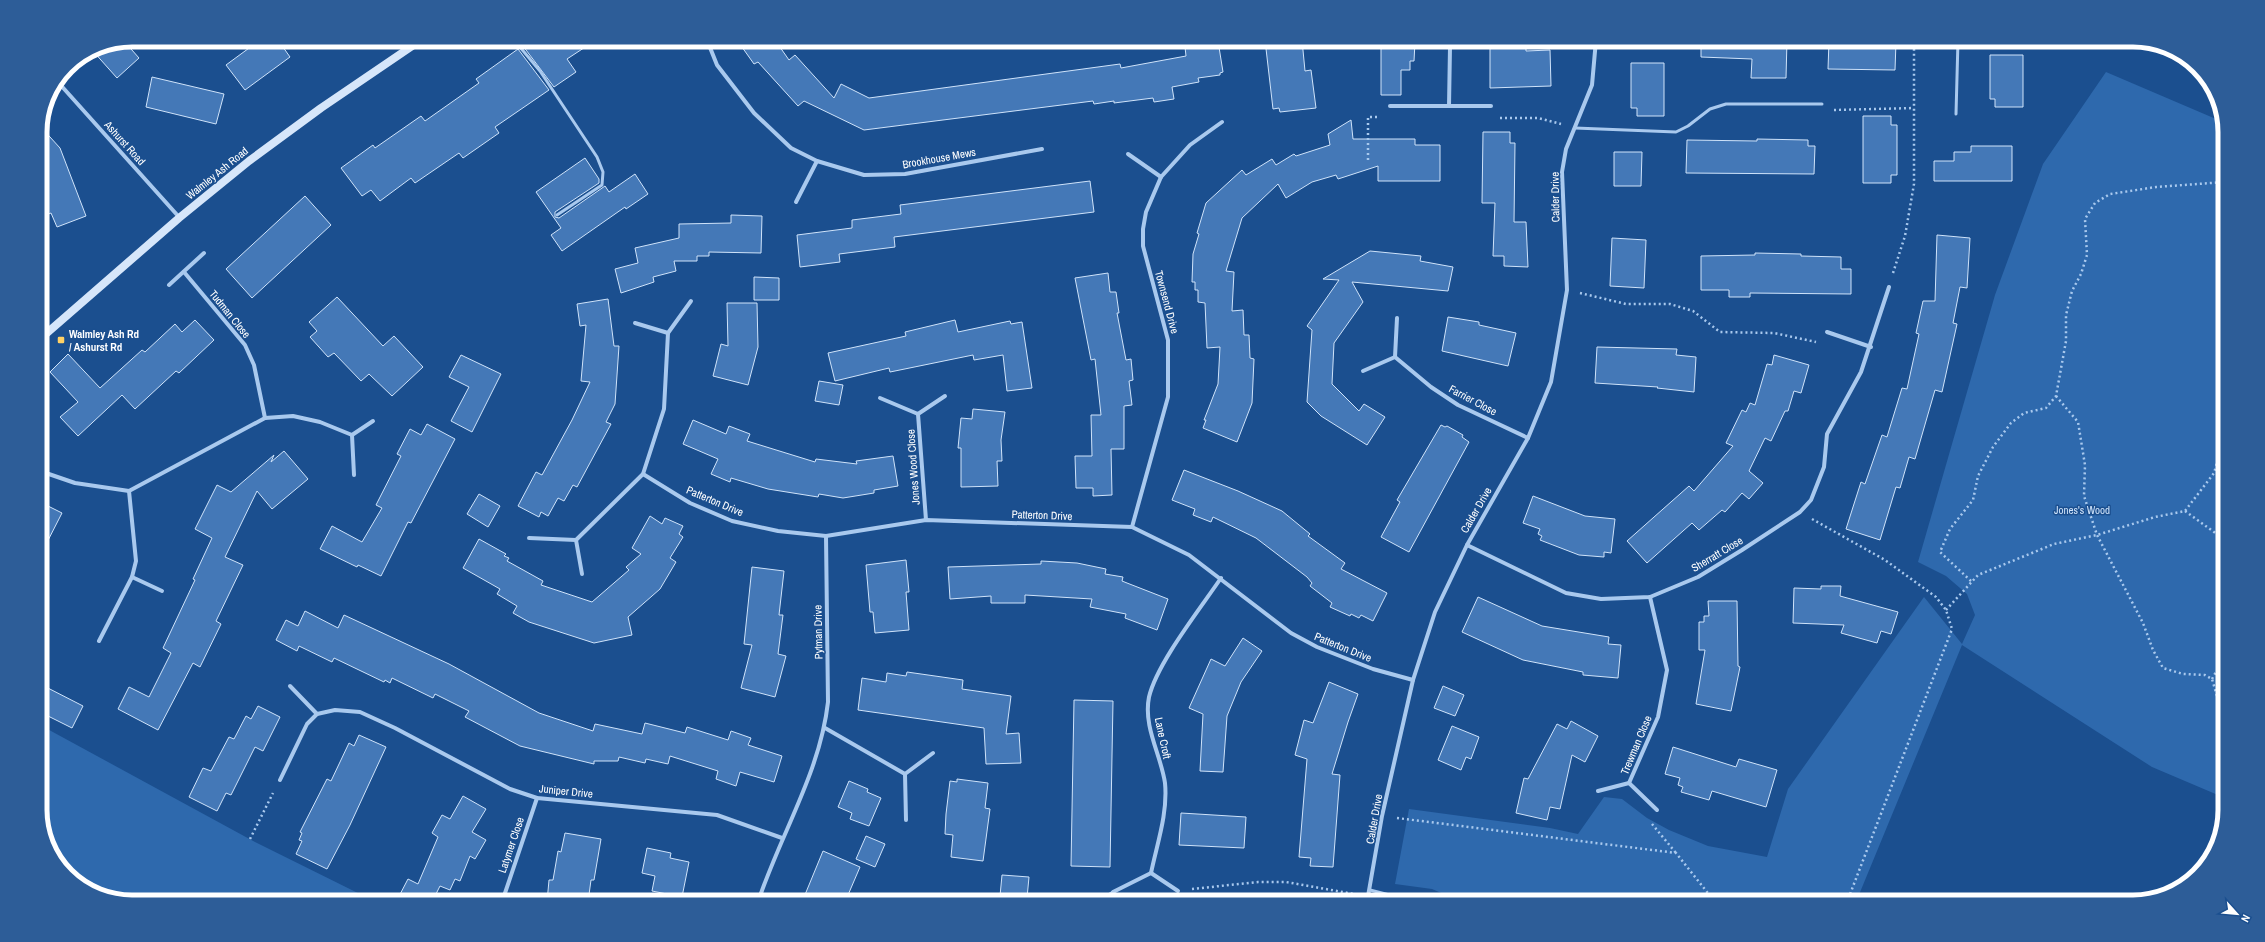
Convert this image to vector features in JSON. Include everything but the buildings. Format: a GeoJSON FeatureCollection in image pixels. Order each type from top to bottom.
{"type":"FeatureCollection","features":[{"type":"Feature","properties":{"kind":"street","name":"Walmley Ash Road"},"geometry":{"type":"LineString","coordinates":[[47,333],[249,160],[321,108],[411,47]]}},
{"type":"Feature","properties":{"kind":"street","name":"Brookhouse Mews"},"geometry":{"type":"LineString","coordinates":[[710,47],[717,65],[754,113],[791,148],[817,161],[864,174],[905,174],[1042,149]]}},
{"type":"Feature","properties":{"kind":"street"},"geometry":{"type":"LineString","coordinates":[[1449,106],[1450,47]]}},
{"type":"Feature","properties":{"kind":"street","name":"Calder Drive"},"geometry":{"type":"LineString","coordinates":[[1369,895],[1382,816],[1413,680],[1434,612],[1467,545],[1528,438],[1551,382],[1567,290],[1562,172],[1566,149],[1592,85],[1595,47]]}},
{"type":"Feature","properties":{"kind":"street","name":"Ashurst Road"},"geometry":{"type":"LineString","coordinates":[[61,85],[180,218]]}},
{"type":"Feature","properties":{"kind":"street"},"geometry":{"type":"LineString","coordinates":[[1390,106],[1491,106]]}},
{"type":"Feature","properties":{"kind":"street","name":"Townsend Drive"},"geometry":{"type":"LineString","coordinates":[[1132,527],[1168,397],[1168,340],[1143,246],[1142,229],[1146,212],[1161,177],[1190,146],[1222,122]]}},
{"type":"Feature","properties":{"kind":"street"},"geometry":{"type":"LineString","coordinates":[[1128,154],[1161,177]]}},
{"type":"Feature","properties":{"kind":"street"},"geometry":{"type":"LineString","coordinates":[[796,202],[817,161]]}},
{"type":"Feature","properties":{"kind":"street"},"geometry":{"type":"LineString","coordinates":[[168,285],[204,253]]}},
{"type":"Feature","properties":{"kind":"street","name":"Tudman Close"},"geometry":{"type":"LineString","coordinates":[[184,272],[245,345],[254,365],[265,418]]}},
{"type":"Feature","properties":{"kind":"street","name":"Sherratt Close"},"geometry":{"type":"LineString","coordinates":[[1467,545],[1566,593],[1601,599],[1650,597],[1698,577],[1800,512],[1811,500],[1818,486],[1824,467],[1827,434],[1861,372],[1871,347],[1889,287]]}},
{"type":"Feature","properties":{"kind":"street"},"geometry":{"type":"LineString","coordinates":[[529,538],[576,540],[643,474],[664,409],[668,332],[692,301]]}},
{"type":"Feature","properties":{"kind":"street"},"geometry":{"type":"LineString","coordinates":[[1363,371],[1395,357],[1397,318]]}},
{"type":"Feature","properties":{"kind":"street"},"geometry":{"type":"LineString","coordinates":[[635,323],[668,332]]}},
{"type":"Feature","properties":{"kind":"street"},"geometry":{"type":"LineString","coordinates":[[1827,332],[1871,347]]}},
{"type":"Feature","properties":{"kind":"street","name":"Farrier Close"},"geometry":{"type":"LineString","coordinates":[[1395,357],[1431,386],[1458,405],[1528,438]]}},
{"type":"Feature","properties":{"kind":"street","name":"Jones Wood Close"},"geometry":{"type":"LineString","coordinates":[[918,414],[945,396]]}},
{"type":"Feature","properties":{"kind":"street","name":"Jones Wood Close"},"geometry":{"type":"LineString","coordinates":[[880,398],[918,414]]}},
{"type":"Feature","properties":{"kind":"street","name":"Jones Wood Close"},"geometry":{"type":"LineString","coordinates":[[918,414],[926,520]]}},
{"type":"Feature","properties":{"kind":"street"},"geometry":{"type":"LineString","coordinates":[[47,474],[75,484],[129,491],[265,418],[293,416],[320,422],[352,435]]}},
{"type":"Feature","properties":{"kind":"street"},"geometry":{"type":"LineString","coordinates":[[352,435],[372,420]]}},
{"type":"Feature","properties":{"kind":"street"},"geometry":{"type":"LineString","coordinates":[[352,435],[354,475]]}},
{"type":"Feature","properties":{"kind":"street","name":"Patterton Drive"},"geometry":{"type":"LineString","coordinates":[[643,474],[690,503],[732,521],[778,531],[826,536],[926,520],[1132,527],[1189,555],[1291,633],[1317,647],[1373,669],[1413,680]]}},
{"type":"Feature","properties":{"kind":"street"},"geometry":{"type":"LineString","coordinates":[[99,641],[132,577],[136,561],[129,491]]}},
{"type":"Feature","properties":{"kind":"street","name":"Pytman Drive"},"geometry":{"type":"LineString","coordinates":[[761,895],[782,838],[815,762],[825,728],[828,702],[826,536]]}},
{"type":"Feature","properties":{"kind":"street"},"geometry":{"type":"LineString","coordinates":[[576,540],[582,574]]}},
{"type":"Feature","properties":{"kind":"street"},"geometry":{"type":"LineString","coordinates":[[132,577],[162,592]]}},
{"type":"Feature","properties":{"kind":"street","name":"Lane Croft"},"geometry":{"type":"LineString","coordinates":[[1151,873],[1166,802],[1164,782],[1149,723],[1149,698],[1158,673],[1221,578]]}},
{"type":"Feature","properties":{"kind":"street","name":"Trewman Close"},"geometry":{"type":"LineString","coordinates":[[1629,783],[1658,716],[1667,670],[1650,597]]}},
{"type":"Feature","properties":{"kind":"street"},"geometry":{"type":"LineString","coordinates":[[280,780],[307,724],[317,714],[290,686]]}},
{"type":"Feature","properties":{"kind":"street","name":"Juniper Drive"},"geometry":{"type":"LineString","coordinates":[[317,714],[335,710],[360,712],[395,728],[510,789],[537,798],[717,814],[782,838]]}},
{"type":"Feature","properties":{"kind":"street"},"geometry":{"type":"LineString","coordinates":[[825,728],[905,774]]}},
{"type":"Feature","properties":{"kind":"street"},"geometry":{"type":"LineString","coordinates":[[905,774],[933,753]]}},
{"type":"Feature","properties":{"kind":"street"},"geometry":{"type":"LineString","coordinates":[[905,774],[906,820]]}},
{"type":"Feature","properties":{"kind":"street","name":"Trewman Close"},"geometry":{"type":"LineString","coordinates":[[1598,791],[1629,783]]}},
{"type":"Feature","properties":{"kind":"street","name":"Trewman Close"},"geometry":{"type":"LineString","coordinates":[[1629,783],[1657,810]]}},
{"type":"Feature","properties":{"kind":"street","name":"Latymer Close"},"geometry":{"type":"LineString","coordinates":[[507,895],[537,798]]}},
{"type":"Feature","properties":{"kind":"street"},"geometry":{"type":"LineString","coordinates":[[1113,892],[1151,873],[1178,891]]}},
{"type":"Feature","properties":{"kind":"lane"},"geometry":{"type":"LineString","coordinates":[[520,47],[540,71],[597,157],[603,172],[602,185],[557,215]]}},
{"type":"Feature","properties":{"kind":"lane"},"geometry":{"type":"LineString","coordinates":[[1956,114],[1958,47]]}},
{"type":"Feature","properties":{"kind":"lane"},"geometry":{"type":"LineString","coordinates":[[1575,128],[1676,132],[1688,126],[1710,109],[1726,104],[1822,104]]}},
{"type":"Feature","properties":{"kind":"lane"},"geometry":{"type":"LineString","coordinates":[[1370,890],[1390,895]]}},
{"type":"Feature","properties":{"kind":"lane"},"geometry":{"type":"LineString","coordinates":[[1108,895],[1113,892]]}},
{"type":"Feature","properties":{"kind":"path"},"geometry":{"type":"LineString","coordinates":[[1889,287],[1905,236],[1914,184],[1914,47]]}},
{"type":"Feature","properties":{"kind":"path"},"geometry":{"type":"LineString","coordinates":[[1822,104],[1826,110],[1914,108]]}},
{"type":"Feature","properties":{"kind":"path"},"geometry":{"type":"LineString","coordinates":[[1971,581],[1940,552],[1950,529],[1973,500],[1978,476],[1993,447],[2011,423],[2024,413],[2046,408],[2056,396],[2066,340],[2066,315],[2072,291],[2081,274],[2087,255],[2085,219],[2095,203],[2110,194],[2156,187],[2218,183]]}},
{"type":"Feature","properties":{"kind":"path"},"geometry":{"type":"LineString","coordinates":[[1567,290],[1626,304],[1670,304],[1693,311],[1720,332],[1774,333],[1817,342],[1827,332]]}},
{"type":"Feature","properties":{"kind":"path"},"geometry":{"type":"LineString","coordinates":[[2056,396],[2078,422],[2085,465],[2084,496],[2097,535],[2143,623],[2153,650],[2163,668],[2183,674],[2205,675],[2212,679],[2218,706]]}},
{"type":"Feature","properties":{"kind":"path"},"geometry":{"type":"LineString","coordinates":[[1946,610],[1978,575],[2054,544],[2097,535],[2154,518],[2185,511],[2214,473],[2218,460]]}},
{"type":"Feature","properties":{"kind":"path"},"geometry":{"type":"LineString","coordinates":[[2185,511],[2218,535]]}},
{"type":"Feature","properties":{"kind":"path"},"geometry":{"type":"LineString","coordinates":[[1800,512],[1885,560],[1936,597],[1946,610],[1952,629],[1850,895]]}},
{"type":"Feature","properties":{"kind":"path"},"geometry":{"type":"LineString","coordinates":[[2212,679],[2218,668]]}},
{"type":"Feature","properties":{"kind":"path"},"geometry":{"type":"LineString","coordinates":[[250,839],[280,780]]}},
{"type":"Feature","properties":{"kind":"path"},"geometry":{"type":"LineString","coordinates":[[1657,810],[1652,823],[1709,895]]}},
{"type":"Feature","properties":{"kind":"path"},"geometry":{"type":"LineString","coordinates":[[1382,816],[1676,853]]}},
{"type":"Feature","properties":{"kind":"path"},"geometry":{"type":"LineString","coordinates":[[1178,891],[1258,882],[1286,882],[1357,895]]}},
{"type":"Feature","properties":{"kind":"green space","name":"Jones's Wood"},"geometry":{"type":"Polygon","coordinates":[[[2106,72],[2217,119],[2218,795],[2152,767],[1962,645],[1859,895],[1446,895],[1432,889],[1395,884],[1409,809],[1550,828],[1578,834],[1604,797],[1622,799],[1647,818],[1669,830],[1708,846],[1767,857],[1788,789],[1924,597],[1962,644],[1975,615],[1967,594],[1946,576],[1918,562],[1995,295],[2043,164],[2106,72]]]}},
{"type":"Feature","properties":{"kind":"green space"},"geometry":{"type":"Polygon","coordinates":[[[47,729],[255,842],[362,895],[126,895],[99,889],[85,881],[68,866],[56,848],[52,837],[47,816],[47,729]]]}},
{"type":"Feature","properties":{"kind":"place","name":"Walmley Ash Rd / Ashurst Rd"},"geometry":{"type":"Point","coordinates":[61,340]}}]}
